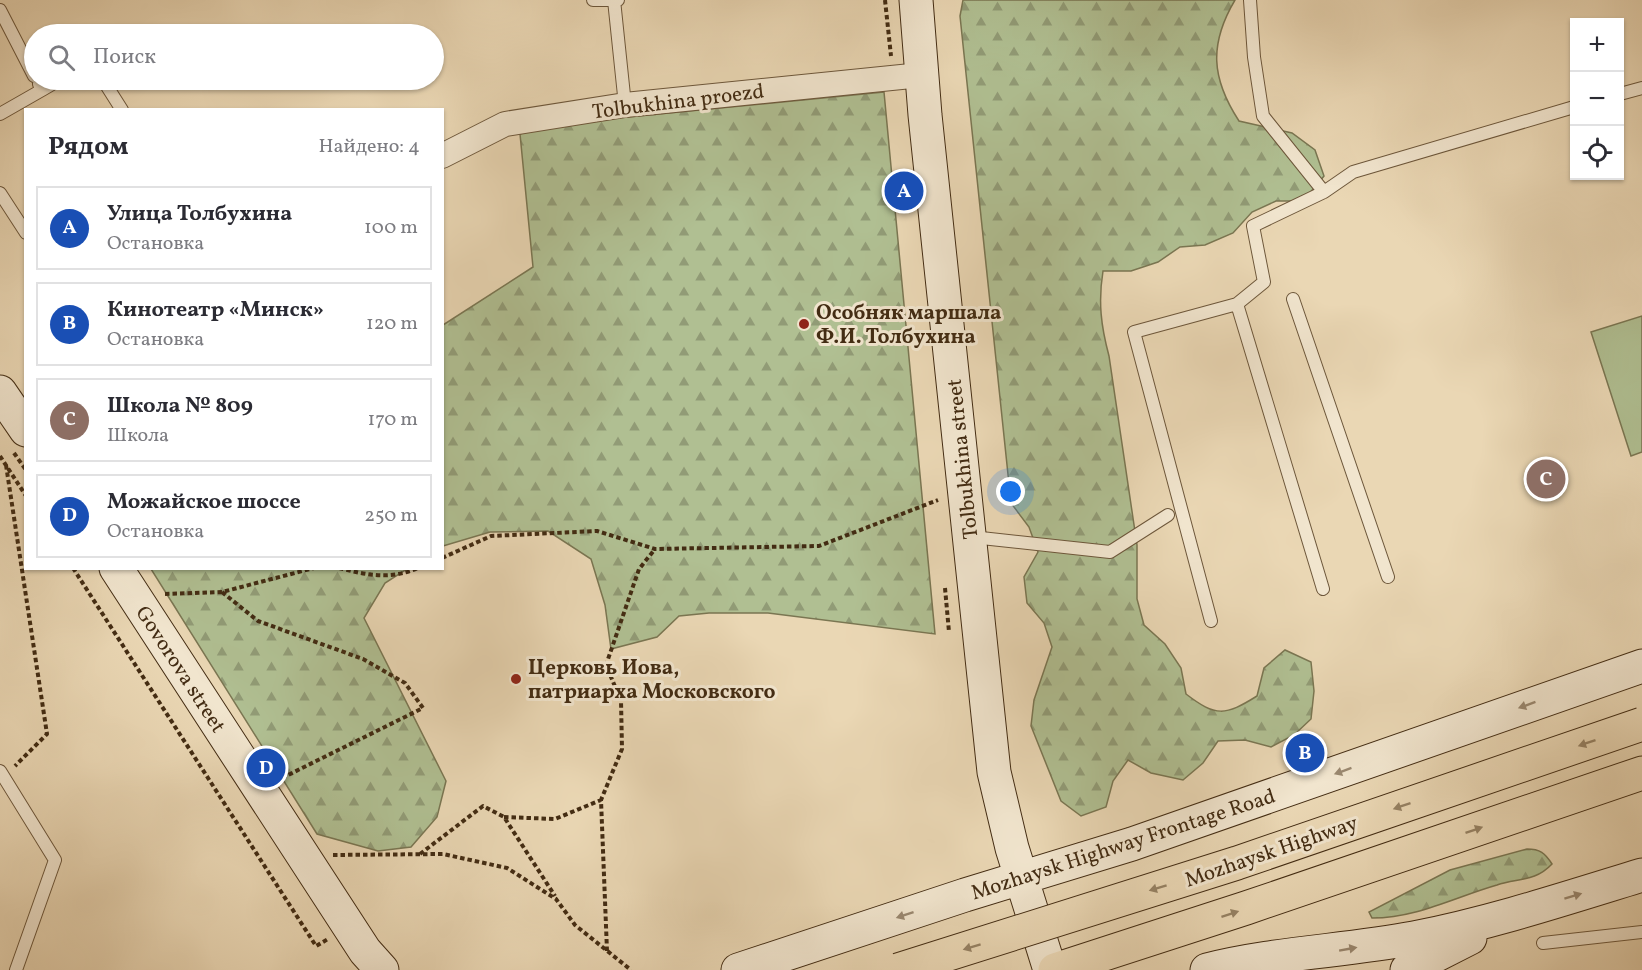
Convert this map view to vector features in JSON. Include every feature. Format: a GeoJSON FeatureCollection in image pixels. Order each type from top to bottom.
{"type":"FeatureCollection","features":[{"type":"Feature","properties":{"kind":"main road","name":"Tolbukhina street"},"geometry":{"type":"LineString","coordinates":[[916,0],[907,76],[971,537],[994,772],[1021,879],[1052,970]]}},
{"type":"Feature","properties":{"kind":"main road"},"geometry":{"type":"LineString","coordinates":[[0,392],[23,422]]}},
{"type":"Feature","properties":{"kind":"main road","name":"Govorova street"},"geometry":{"type":"LineString","coordinates":[[117,570],[373,964]]}},
{"type":"Feature","properties":{"kind":"main road","name":"Mozhaysk Highway Frontage Road"},"geometry":{"type":"LineString","coordinates":[[738,970],[1142,841],[1642,666]]}},
{"type":"Feature","properties":{"kind":"main road","name":"Mozhaysk Highway"},"geometry":{"type":"LineString","coordinates":[[898,970],[1237,863],[1642,724]]}},
{"type":"Feature","properties":{"kind":"main road"},"geometry":{"type":"LineString","coordinates":[[1052,970],[1257,905],[1642,773]]}},
{"type":"Feature","properties":{"kind":"main road"},"geometry":{"type":"LineString","coordinates":[[1207,970],[1243,961],[1330,952],[1405,940],[1517,914],[1642,875]]}},
{"type":"Feature","properties":{"kind":"main road"},"geometry":{"type":"LineString","coordinates":[[1407,970],[1517,914]]}},
{"type":"Feature","properties":{"kind":"street","name":"Tolbukhina proezd"},"geometry":{"type":"LineString","coordinates":[[444,155],[506,124],[625,105],[907,76]]}},
{"type":"Feature","properties":{"kind":"lane"},"geometry":{"type":"LineString","coordinates":[[593,0],[616,0],[625,105]]}},
{"type":"Feature","properties":{"kind":"lane"},"geometry":{"type":"LineString","coordinates":[[1250,0],[1254,57],[1263,116],[1324,192]]}},
{"type":"Feature","properties":{"kind":"lane"},"geometry":{"type":"LineString","coordinates":[[0,10],[24,55]]}},
{"type":"Feature","properties":{"kind":"lane"},"geometry":{"type":"LineString","coordinates":[[1624,93],[1642,88]]}},
{"type":"Feature","properties":{"kind":"lane"},"geometry":{"type":"LineString","coordinates":[[0,114],[28,90]]}},
{"type":"Feature","properties":{"kind":"lane"},"geometry":{"type":"LineString","coordinates":[[109,90],[121,108]]}},
{"type":"Feature","properties":{"kind":"lane"},"geometry":{"type":"LineString","coordinates":[[1211,621],[1134,332],[1237,304],[1264,282],[1253,225],[1324,192],[1353,172],[1570,108]]}},
{"type":"Feature","properties":{"kind":"lane"},"geometry":{"type":"LineString","coordinates":[[0,193],[24,230]]}},
{"type":"Feature","properties":{"kind":"lane"},"geometry":{"type":"LineString","coordinates":[[1293,299],[1388,577]]}},
{"type":"Feature","properties":{"kind":"lane"},"geometry":{"type":"LineString","coordinates":[[1237,304],[1323,589]]}},
{"type":"Feature","properties":{"kind":"lane"},"geometry":{"type":"LineString","coordinates":[[971,537],[1110,552],[1168,515]]}},
{"type":"Feature","properties":{"kind":"lane"},"geometry":{"type":"LineString","coordinates":[[2,774],[55,860],[16,970]]}},
{"type":"Feature","properties":{"kind":"lane"},"geometry":{"type":"LineString","coordinates":[[1543,943],[1642,932]]}},
{"type":"Feature","properties":{"kind":"path"},"geometry":{"type":"LineString","coordinates":[[885,0],[907,76]]}},
{"type":"Feature","properties":{"kind":"path"},"geometry":{"type":"LineString","coordinates":[[0,456],[24,493]]}},
{"type":"Feature","properties":{"kind":"path"},"geometry":{"type":"LineString","coordinates":[[2,774],[47,734],[6,465]]}},
{"type":"Feature","properties":{"kind":"path"},"geometry":{"type":"LineString","coordinates":[[444,557],[491,537],[597,531],[655,549],[819,546],[938,500]]}},
{"type":"Feature","properties":{"kind":"path"},"geometry":{"type":"LineString","coordinates":[[607,951],[601,800],[622,749],[621,701],[606,665],[639,569],[655,549]]}},
{"type":"Feature","properties":{"kind":"path"},"geometry":{"type":"LineString","coordinates":[[74,570],[316,946]]}},
{"type":"Feature","properties":{"kind":"path"},"geometry":{"type":"LineString","coordinates":[[156,595],[222,592],[306,570]]}},
{"type":"Feature","properties":{"kind":"path"},"geometry":{"type":"LineString","coordinates":[[348,570],[373,576],[405,574],[414,570]]}},
{"type":"Feature","properties":{"kind":"path"},"geometry":{"type":"LineString","coordinates":[[945,588],[949,632]]}},
{"type":"Feature","properties":{"kind":"path"},"geometry":{"type":"LineString","coordinates":[[222,592],[258,621],[363,659],[405,682],[423,708],[275,781]]}},
{"type":"Feature","properties":{"kind":"path"},"geometry":{"type":"LineString","coordinates":[[420,854],[483,806],[504,817],[555,819],[601,800]]}},
{"type":"Feature","properties":{"kind":"path"},"geometry":{"type":"LineString","coordinates":[[504,817],[575,925],[632,970]]}},
{"type":"Feature","properties":{"kind":"path"},"geometry":{"type":"LineString","coordinates":[[323,855],[443,854],[507,868],[556,898]]}},
{"type":"Feature","properties":{"kind":"green space"},"geometry":{"type":"Polygon","coordinates":[[[963,0],[1235,0],[1217,46],[1219,75],[1230,105],[1239,121],[1292,133],[1315,150],[1324,176],[1303,201],[1276,201],[1252,212],[1233,233],[1205,245],[1180,247],[1158,262],[1131,271],[1103,271],[1101,293],[1102,324],[1109,356],[1137,545],[1137,599],[1144,625],[1165,644],[1181,668],[1186,694],[1213,710],[1228,710],[1257,696],[1264,668],[1285,650],[1311,662],[1314,691],[1311,719],[1294,735],[1271,747],[1245,740],[1218,741],[1203,763],[1183,780],[1151,773],[1128,760],[1113,781],[1106,807],[1081,816],[1061,801],[1031,726],[1034,700],[1052,647],[1044,623],[1027,603],[1024,577],[1038,552],[1029,527],[1011,503],[960,16],[963,0]]]}},
{"type":"Feature","properties":{"kind":"green space"},"geometry":{"type":"Polygon","coordinates":[[[884,92],[935,634],[768,613],[709,613],[679,616],[657,637],[611,649],[605,605],[591,559],[548,531],[490,532],[444,546],[444,324],[533,267],[520,134],[545,125],[884,92]]]}},
{"type":"Feature","properties":{"kind":"green space"},"geometry":{"type":"Polygon","coordinates":[[[1642,316],[1642,452],[1631,456],[1591,332],[1642,316]]]}},
{"type":"Feature","properties":{"kind":"green space"},"geometry":{"type":"Polygon","coordinates":[[[152,570],[405,570],[385,583],[364,618],[446,781],[437,817],[411,847],[378,851],[317,834],[152,570]]]}},
{"type":"Feature","properties":{"kind":"green space"},"geometry":{"type":"Polygon","coordinates":[[[1527,849],[1542,852],[1552,864],[1533,877],[1497,885],[1405,915],[1372,918],[1369,912],[1450,870],[1527,849]]]}},
{"type":"Feature","properties":{"kind":"place","name":"Улица Толбухина"},"geometry":{"type":"Point","coordinates":[904,191]}},
{"type":"Feature","properties":{"kind":"place","name":"Особняк маршала Ф.И. Толбухина"},"geometry":{"type":"Point","coordinates":[804,324]}},
{"type":"Feature","properties":{"kind":"place","name":"Школа № 809"},"geometry":{"type":"Point","coordinates":[1546,479]}},
{"type":"Feature","properties":{"kind":"place","name":"Церковь Иова, патриарха Московского"},"geometry":{"type":"Point","coordinates":[516,679]}},
{"type":"Feature","properties":{"kind":"place","name":"Кинотеатр «Минск»"},"geometry":{"type":"Point","coordinates":[1305,753]}},
{"type":"Feature","properties":{"kind":"place","name":"Можайское шоссе"},"geometry":{"type":"Point","coordinates":[266,768]}}]}
